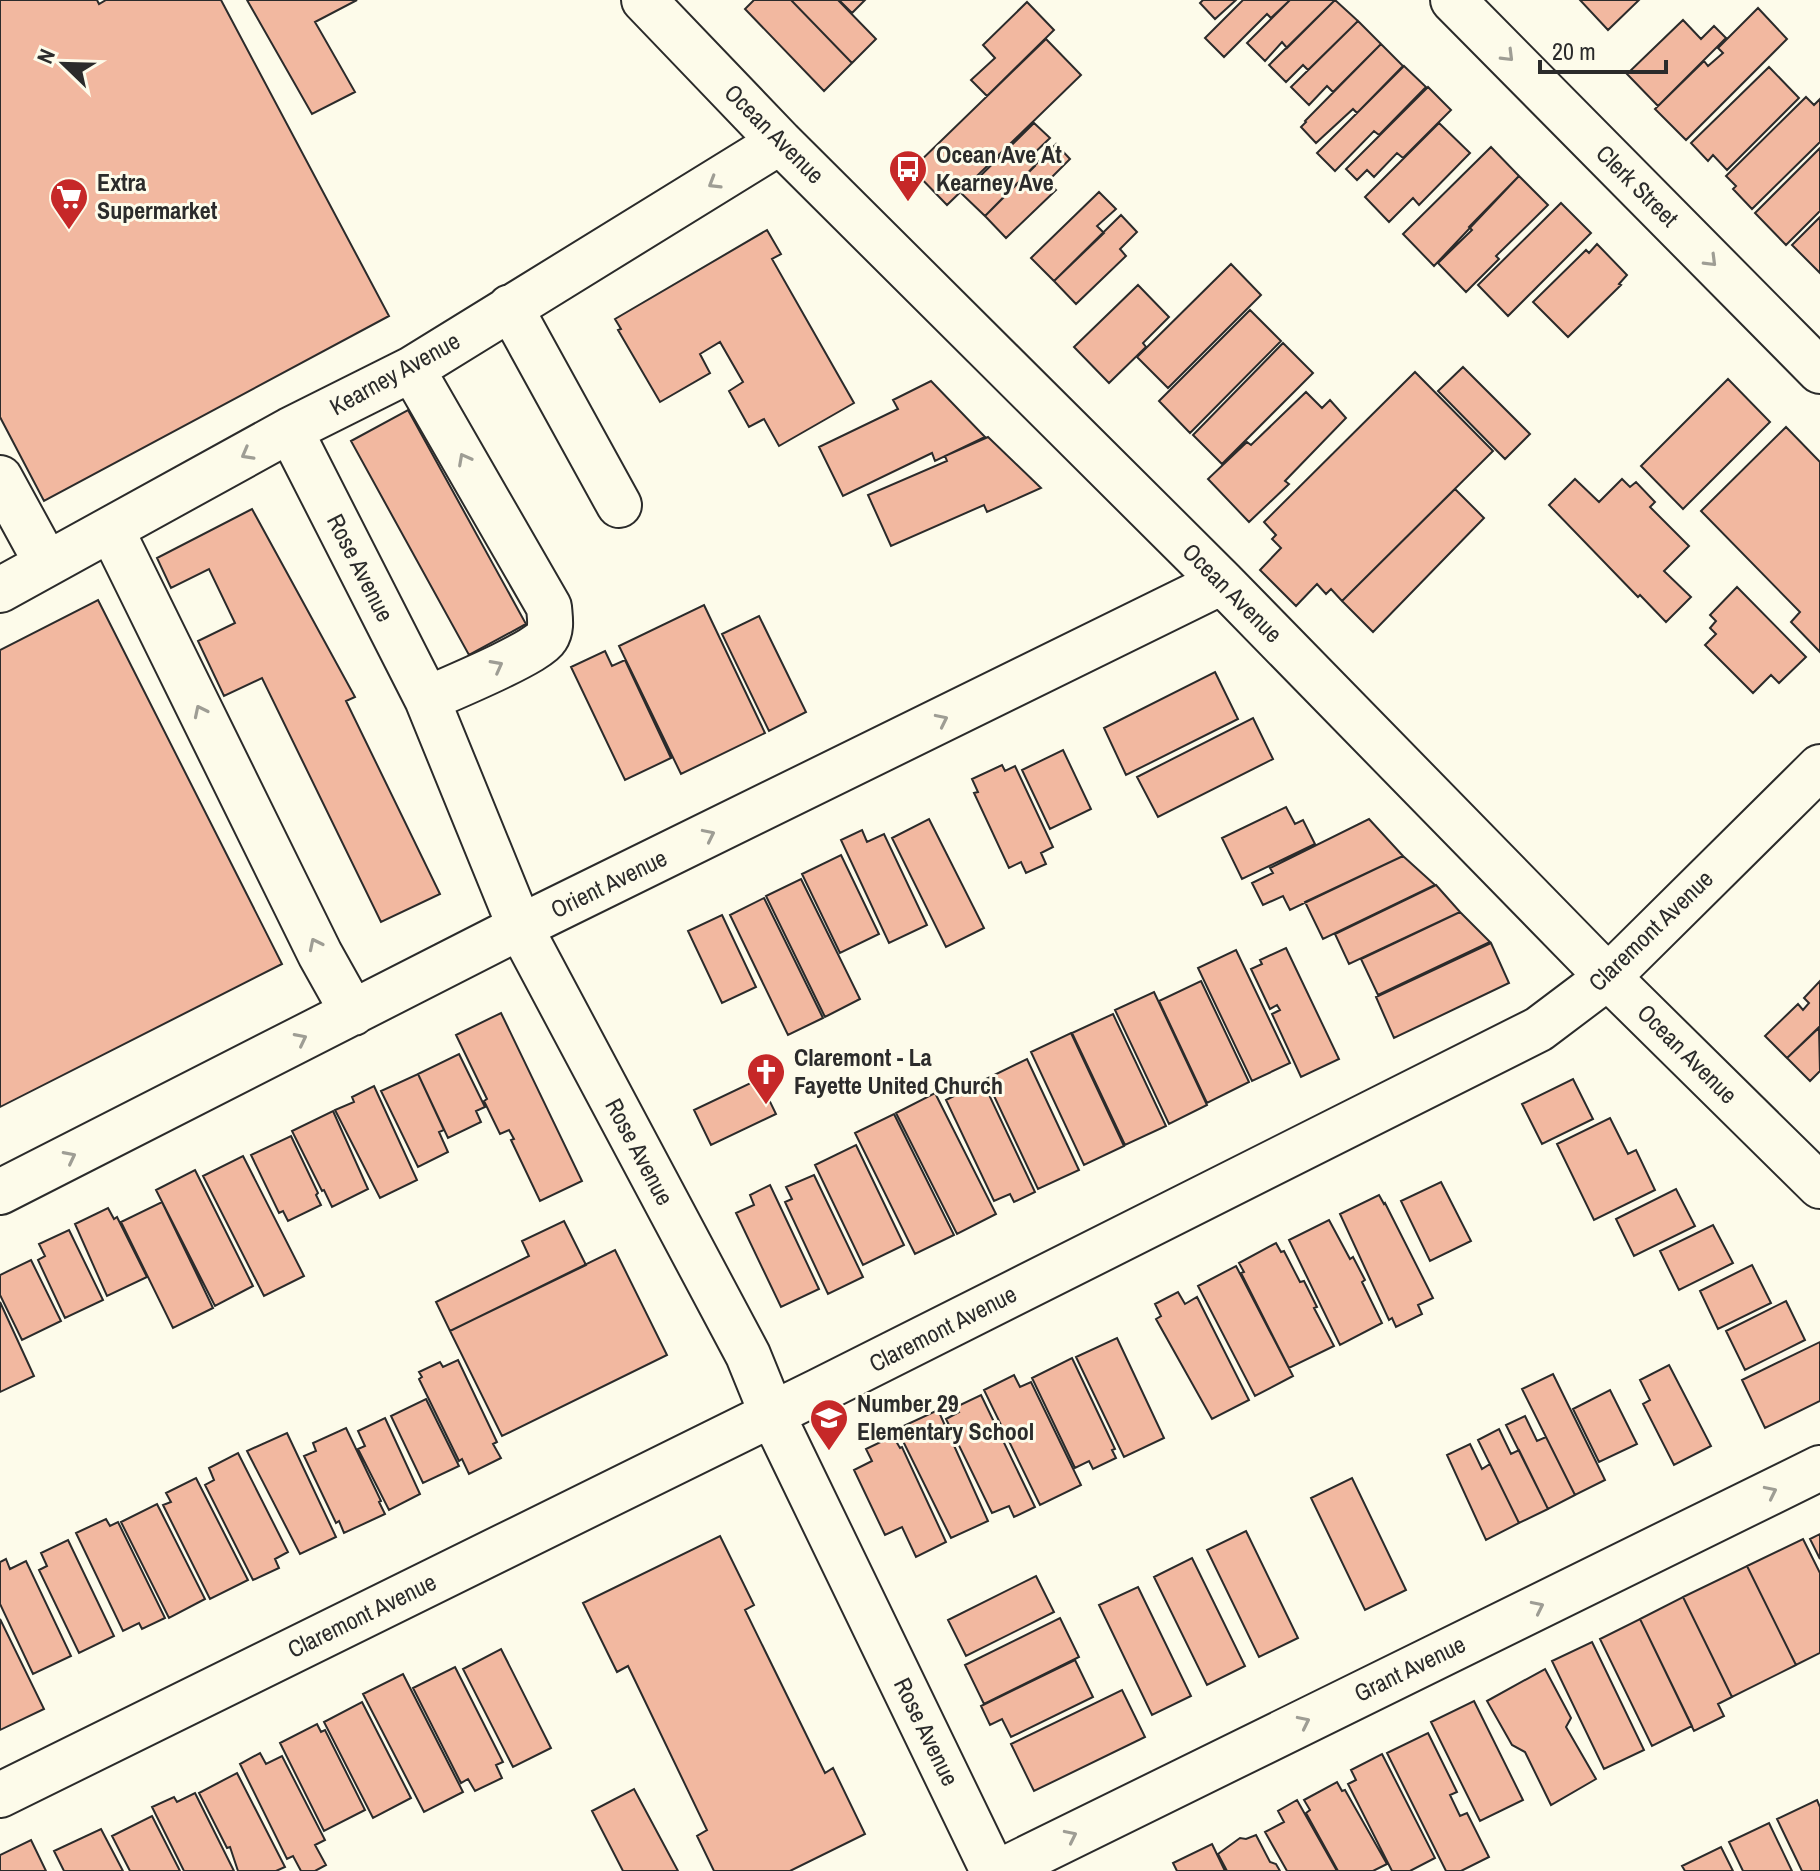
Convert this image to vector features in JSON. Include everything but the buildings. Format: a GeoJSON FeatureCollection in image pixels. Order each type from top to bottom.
{"type":"FeatureCollection","features":[{"type":"Feature","properties":{"kind":"street","name":"Clerk Street"},"geometry":{"type":"LineString","coordinates":[[1453,0],[1820,371]]}},
{"type":"Feature","properties":{"kind":"street","name":"Ocean Avenue"},"geometry":{"type":"LineString","coordinates":[[662,6],[780,142],[1222,582],[1608,977],[1820,1186]]}},
{"type":"Feature","properties":{"kind":"street","name":"Kearney Avenue"},"geometry":{"type":"LineString","coordinates":[[0,590],[290,430],[412,369],[780,142]]}},
{"type":"Feature","properties":{"kind":"street"},"geometry":{"type":"LineString","coordinates":[[510,307],[619,505]]}},
{"type":"Feature","properties":{"kind":"street"},"geometry":{"type":"LineString","coordinates":[[412,369],[549,607],[551,628],[544,642],[427,699]]}},
{"type":"Feature","properties":{"kind":"street","name":"Rose Avenue"},"geometry":{"type":"LineString","coordinates":[[290,430],[427,699],[520,927],[748,1355],[772,1414],[993,1871]]}},
{"type":"Feature","properties":{"kind":"street"},"geometry":{"type":"LineString","coordinates":[[0,478],[47,564]]}},
{"type":"Feature","properties":{"kind":"street"},"geometry":{"type":"LineString","coordinates":[[111,529],[320,954],[353,1013]]}},
{"type":"Feature","properties":{"kind":"street","name":"Orient Avenue"},"geometry":{"type":"LineString","coordinates":[[0,1192],[520,927],[1222,582]]}},
{"type":"Feature","properties":{"kind":"street","name":"Claremont Avenue"},"geometry":{"type":"LineString","coordinates":[[0,1795],[772,1414],[1539,1029],[1608,977],[1820,767]]}},
{"type":"Feature","properties":{"kind":"street","name":"Grant Avenue"},"geometry":{"type":"LineString","coordinates":[[1001,1871],[1820,1468]]}},
{"type":"Feature","properties":{"kind":"place","name":"Ocean Ave At Kearney Ave"},"geometry":{"type":"Point","coordinates":[908,203]}},
{"type":"Feature","properties":{"kind":"place","name":"Extra Supermarket"},"geometry":{"type":"Point","coordinates":[69,231]}},
{"type":"Feature","properties":{"kind":"place","name":"Claremont - La Fayette United Church"},"geometry":{"type":"Point","coordinates":[766,1106]}},
{"type":"Feature","properties":{"kind":"place","name":"Number 29 Elementary School"},"geometry":{"type":"Point","coordinates":[829,1452]}}]}
